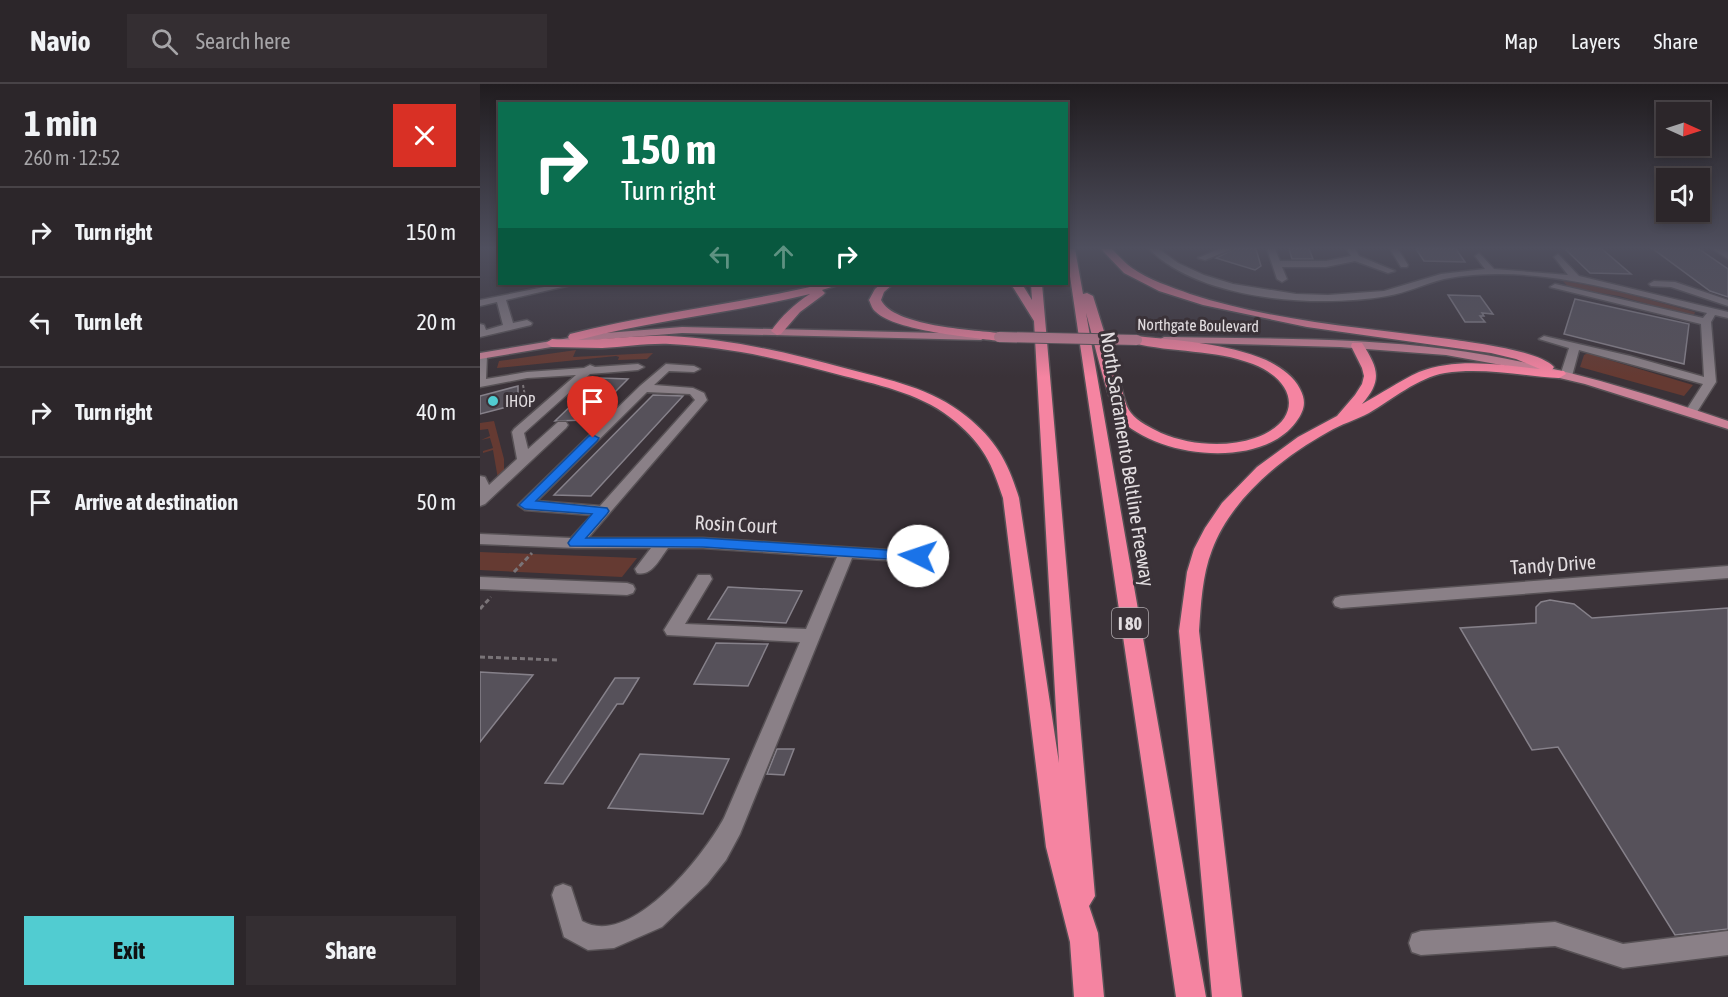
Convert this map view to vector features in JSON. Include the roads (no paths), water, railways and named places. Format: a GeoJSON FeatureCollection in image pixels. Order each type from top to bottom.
{"type":"FeatureCollection","features":[{"type":"Feature","properties":{"kind":"highway"},"geometry":{"type":"LineString","coordinates":[[552,343],[625,324],[714,311],[801,292]]}},
{"type":"Feature","properties":{"kind":"highway"},"geometry":{"type":"LineString","coordinates":[[777,331],[805,300],[823,292]]}},
{"type":"Feature","properties":{"kind":"highway"},"geometry":{"type":"LineString","coordinates":[[879,292],[875,300],[879,309],[889,316],[906,322],[999,337]]}},
{"type":"Feature","properties":{"kind":"highway"},"geometry":{"type":"LineString","coordinates":[[1022,292],[1040,322]]}},
{"type":"Feature","properties":{"kind":"highway"},"geometry":{"type":"LineString","coordinates":[[1038,292],[1089,997]]}},
{"type":"Feature","properties":{"kind":"highway","name":"North Sacramento Beltline Freeway"},"geometry":{"type":"LineString","coordinates":[[1078,292],[1191,997]]}},
{"type":"Feature","properties":{"kind":"highway"},"geometry":{"type":"LineString","coordinates":[[1084,292],[1123,414],[1138,427],[1160,438],[1188,446],[1217,448],[1246,445],[1270,438],[1289,425],[1298,409],[1296,392],[1284,376],[1264,364],[1239,355],[1137,340]]}},
{"type":"Feature","properties":{"kind":"highway"},"geometry":{"type":"LineString","coordinates":[[1169,292],[1247,313],[1482,349],[1539,363],[1562,375]]}},
{"type":"Feature","properties":{"kind":"highway"},"geometry":{"type":"LineString","coordinates":[[552,343],[599,344],[667,340],[770,352],[901,387],[933,400],[960,418],[984,440],[1000,466],[1011,498],[1059,847],[1085,943]]}},
{"type":"Feature","properties":{"kind":"highway"},"geometry":{"type":"LineString","coordinates":[[1341,420],[1371,381],[1371,368],[1357,346]]}},
{"type":"Feature","properties":{"kind":"highway"},"geometry":{"type":"LineString","coordinates":[[1227,997],[1189,631],[1196,570],[1216,524],[1244,486],[1288,452],[1321,429],[1366,409],[1418,377],[1446,369],[1478,367],[1562,375]]}},
{"type":"Feature","properties":{"kind":"main road","name":"Northgate Boulevard"},"geometry":{"type":"LineString","coordinates":[[481,356],[552,343],[707,329],[1357,346],[1446,352],[1562,375],[1728,425]]}},
{"type":"Feature","properties":{"kind":"street"},"geometry":{"type":"LineString","coordinates":[[480,311],[501,302],[541,292]]}},
{"type":"Feature","properties":{"kind":"street"},"geometry":{"type":"LineString","coordinates":[[1269,292],[1283,296],[1331,299],[1395,292]]}},
{"type":"Feature","properties":{"kind":"street"},"geometry":{"type":"LineString","coordinates":[[1554,292],[1554,298]]}},
{"type":"Feature","properties":{"kind":"street"},"geometry":{"type":"LineString","coordinates":[[1575,292],[1706,321]]}},
{"type":"Feature","properties":{"kind":"street"},"geometry":{"type":"LineString","coordinates":[[1634,292],[1728,315]]}},
{"type":"Feature","properties":{"kind":"street"},"geometry":{"type":"LineString","coordinates":[[1686,304],[1687,292]]}},
{"type":"Feature","properties":{"kind":"street"},"geometry":{"type":"LineString","coordinates":[[1699,292],[1728,303]]}},
{"type":"Feature","properties":{"kind":"street"},"geometry":{"type":"LineString","coordinates":[[480,303],[501,302]]}},
{"type":"Feature","properties":{"kind":"street"},"geometry":{"type":"LineString","coordinates":[[501,302],[509,327]]}},
{"type":"Feature","properties":{"kind":"street"},"geometry":{"type":"LineString","coordinates":[[1690,412],[1710,382],[1706,321],[1713,312]]}},
{"type":"Feature","properties":{"kind":"street"},"geometry":{"type":"LineString","coordinates":[[481,332],[527,323]]}},
{"type":"Feature","properties":{"kind":"street"},"geometry":{"type":"LineString","coordinates":[[1544,339],[1710,382]]}},
{"type":"Feature","properties":{"kind":"street"},"geometry":{"type":"LineString","coordinates":[[1562,375],[1575,346]]}},
{"type":"Feature","properties":{"kind":"street"},"geometry":{"type":"LineString","coordinates":[[481,356],[480,384],[527,375],[590,368],[638,367]]}},
{"type":"Feature","properties":{"kind":"street"},"geometry":{"type":"LineString","coordinates":[[524,459],[518,432],[590,368]]}},
{"type":"Feature","properties":{"kind":"street"},"geometry":{"type":"LineString","coordinates":[[603,511],[525,505],[666,368],[694,369]]}},
{"type":"Feature","properties":{"kind":"street"},"geometry":{"type":"LineString","coordinates":[[574,543],[701,400],[700,395],[693,392],[644,388]]}},
{"type":"Feature","properties":{"kind":"street"},"geometry":{"type":"LineString","coordinates":[[482,497],[562,425]]}},
{"type":"Feature","properties":{"kind":"street"},"geometry":{"type":"LineString","coordinates":[[480,480],[482,497]]}},
{"type":"Feature","properties":{"kind":"street","name":"Rosin Court"},"geometry":{"type":"LineString","coordinates":[[480,539],[574,543],[703,543],[918,556]]}},
{"type":"Feature","properties":{"kind":"street"},"geometry":{"type":"LineString","coordinates":[[644,569],[664,543]]}},
{"type":"Feature","properties":{"kind":"street"},"geometry":{"type":"LineString","coordinates":[[563,895],[572,929],[588,938],[614,936],[654,919],[699,876],[718,852],[732,826],[847,552]]}},
{"type":"Feature","properties":{"kind":"street","name":"Tandy Drive"},"geometry":{"type":"LineString","coordinates":[[1341,602],[1728,572]]}},
{"type":"Feature","properties":{"kind":"street"},"geometry":{"type":"LineString","coordinates":[[704,579],[673,630],[812,636]]}},
{"type":"Feature","properties":{"kind":"street"},"geometry":{"type":"LineString","coordinates":[[480,583],[627,590]]}},
{"type":"Feature","properties":{"kind":"street"},"geometry":{"type":"LineString","coordinates":[[1421,943],[1555,934],[1623,956],[1728,943]]}},
{"type":"Feature","properties":{"kind":"place","name":"IHOP"},"geometry":{"type":"Point","coordinates":[493,401]}}]}
